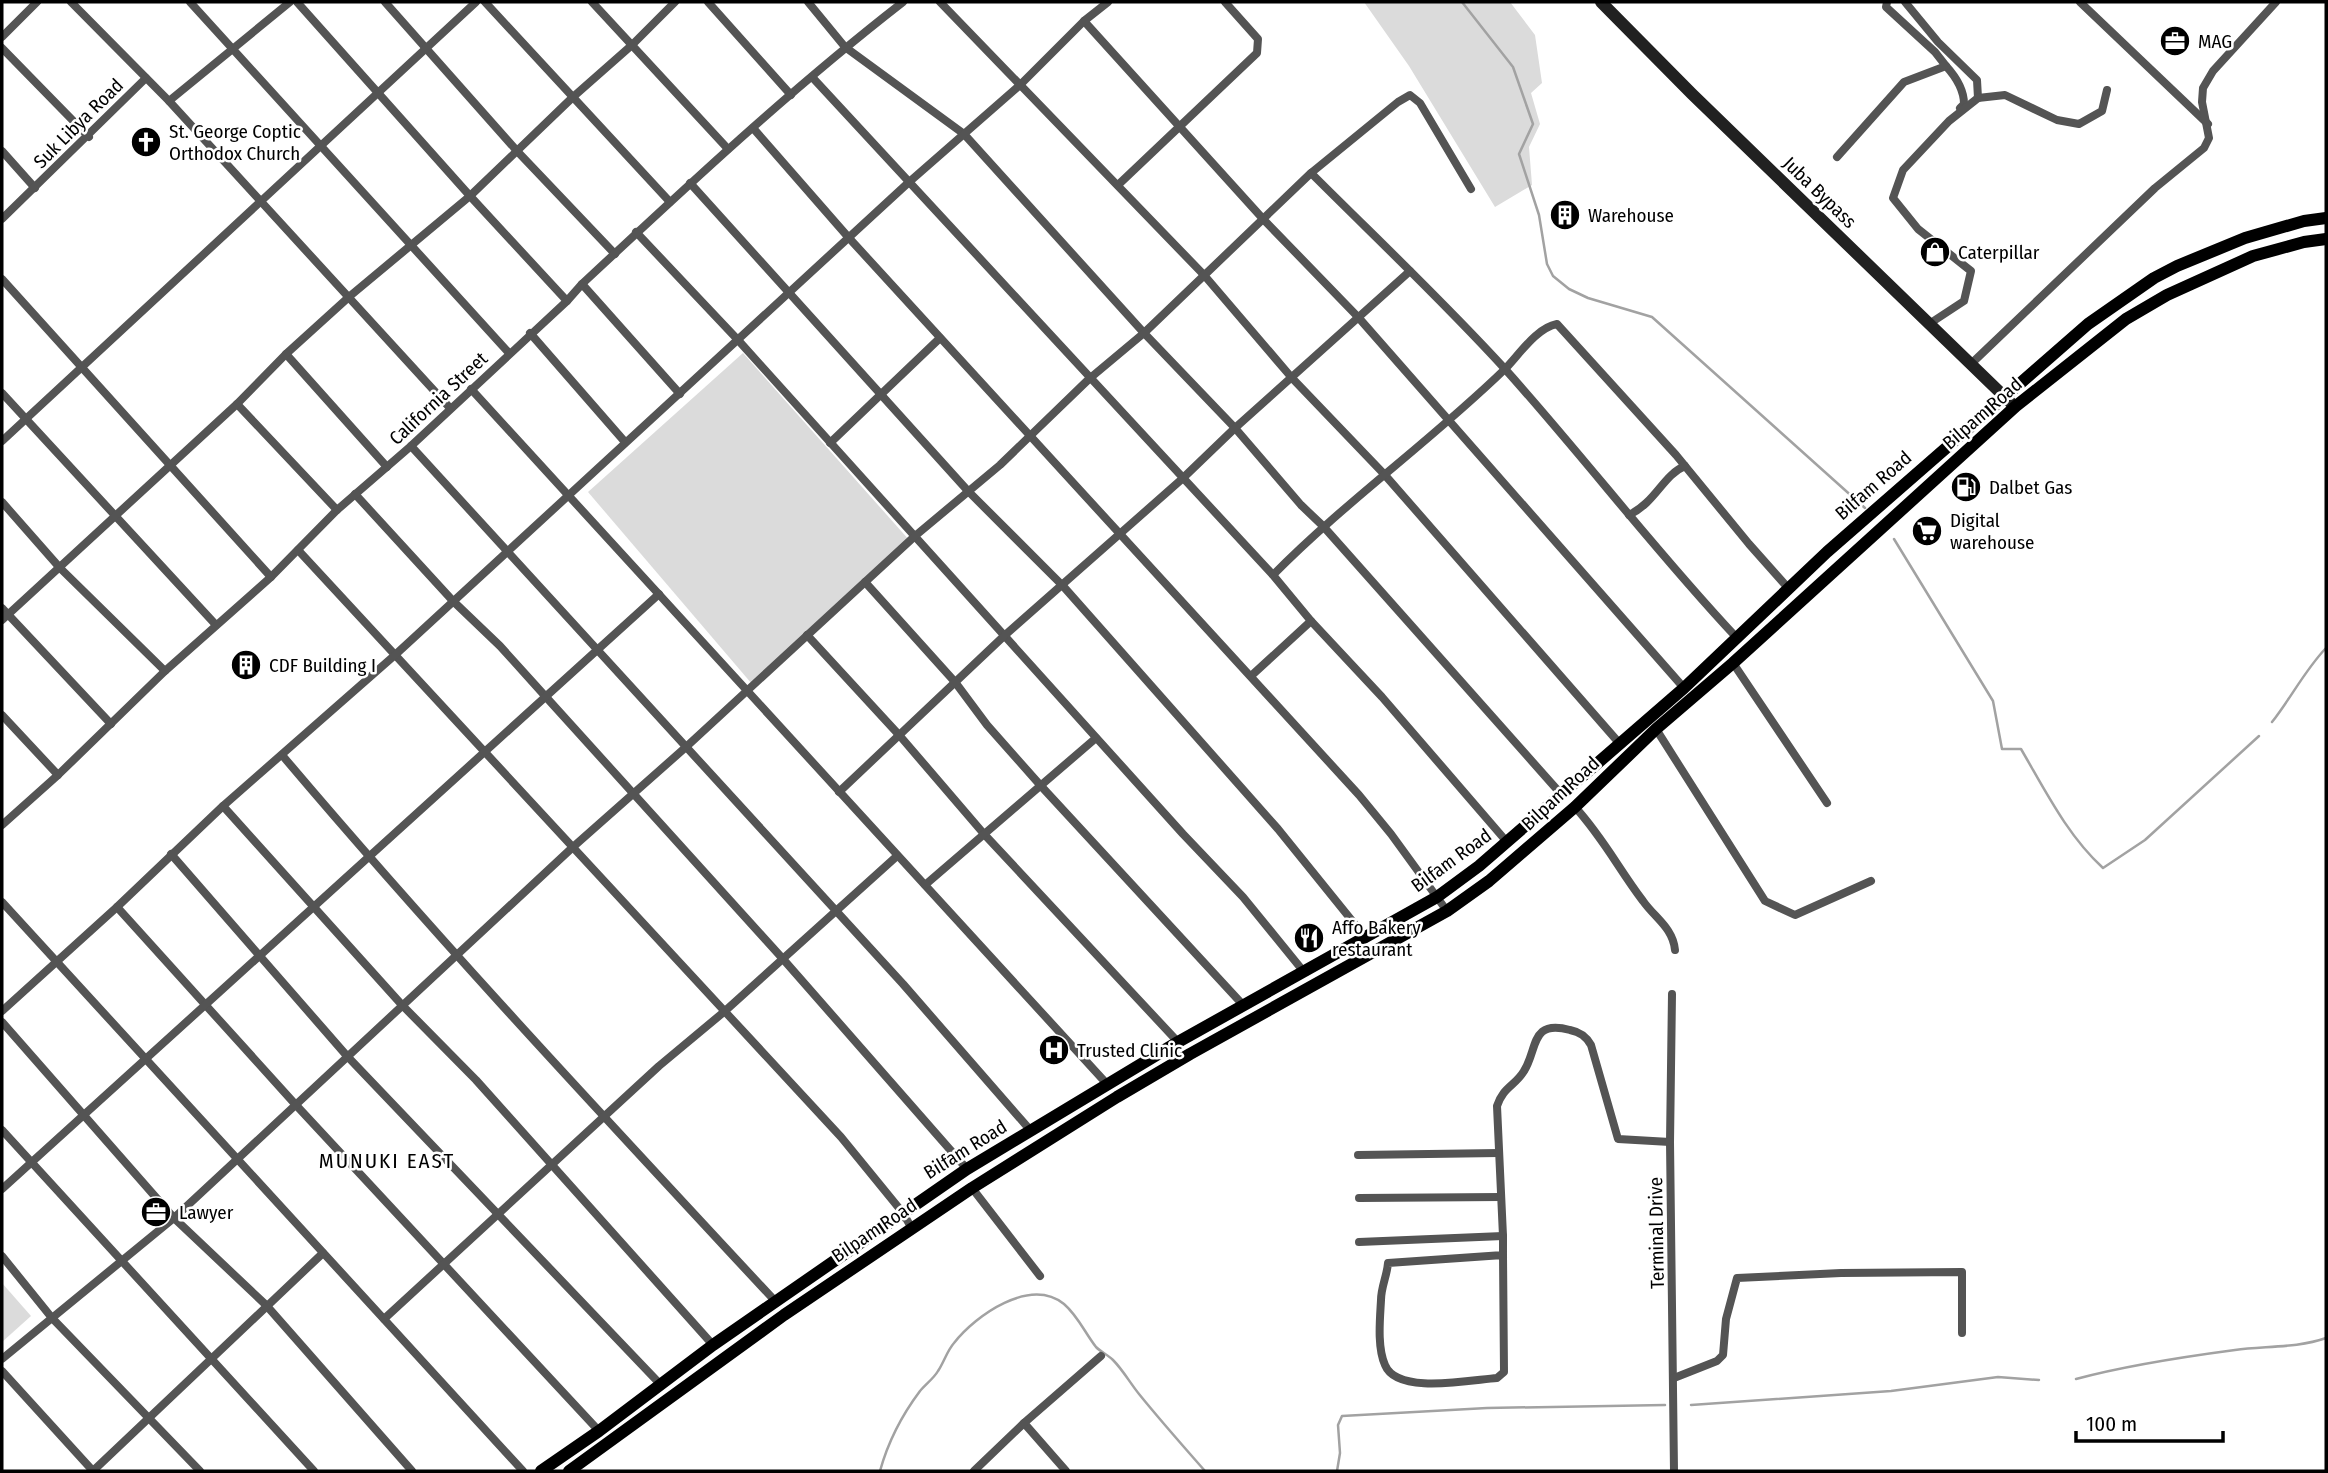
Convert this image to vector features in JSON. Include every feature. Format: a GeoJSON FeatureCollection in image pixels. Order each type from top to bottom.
{"type":"FeatureCollection","features":[{"type":"Feature","properties":{"kind":"main road","name":"Juba Bypass"},"geometry":{"type":"LineString","coordinates":[[1601,2],[1692,94],[2016,407]]}},
{"type":"Feature","properties":{"kind":"main road","name":"Bilfam Road"},"geometry":{"type":"LineString","coordinates":[[541,1471],[775,1301],[967,1169],[1178,1042],[1437,897],[1507,842],[1684,688],[1854,528],[2088,324],[2177,266],[2245,238],[2326,218]]}},
{"type":"Feature","properties":{"kind":"main road","name":"Bilpam Road"},"geometry":{"type":"LineString","coordinates":[[569,1471],[784,1315],[911,1227],[1117,1097],[1189,1054],[1447,911],[1489,881],[1575,807],[1656,729],[1733,663],[2016,407],[2126,319],[2167,295],[2253,256],[2326,239]]}},
{"type":"Feature","properties":{"kind":"street"},"geometry":{"type":"LineString","coordinates":[[2,37],[37,2]]}},
{"type":"Feature","properties":{"kind":"street"},"geometry":{"type":"LineString","coordinates":[[71,2],[169,101],[450,408]]}},
{"type":"Feature","properties":{"kind":"street"},"geometry":{"type":"LineString","coordinates":[[190,2],[509,353]]}},
{"type":"Feature","properties":{"kind":"street"},"geometry":{"type":"LineString","coordinates":[[169,101],[290,2]]}},
{"type":"Feature","properties":{"kind":"street"},"geometry":{"type":"LineString","coordinates":[[297,2],[567,301]]}},
{"type":"Feature","properties":{"kind":"street"},"geometry":{"type":"LineString","coordinates":[[385,2],[517,152],[615,254]]}},
{"type":"Feature","properties":{"kind":"street"},"geometry":{"type":"LineString","coordinates":[[2,441],[476,2]]}},
{"type":"Feature","properties":{"kind":"street"},"geometry":{"type":"LineString","coordinates":[[485,2],[670,202]]}},
{"type":"Feature","properties":{"kind":"street"},"geometry":{"type":"LineString","coordinates":[[592,2],[728,149]]}},
{"type":"Feature","properties":{"kind":"street"},"geometry":{"type":"LineString","coordinates":[[111,723],[4,614],[60,568],[349,296],[470,196],[675,2]]}},
{"type":"Feature","properties":{"kind":"street"},"geometry":{"type":"LineString","coordinates":[[708,2],[791,95]]}},
{"type":"Feature","properties":{"kind":"street"},"geometry":{"type":"LineString","coordinates":[[808,2],[845,47],[964,135],[1144,333],[1235,428],[1561,794]]}},
{"type":"Feature","properties":{"kind":"street","name":"California Street"},"geometry":{"type":"LineString","coordinates":[[3,822],[58,775],[165,671],[271,577],[337,510],[411,446],[567,301],[636,232],[845,47],[904,2]]}},
{"type":"Feature","properties":{"kind":"street"},"geometry":{"type":"LineString","coordinates":[[940,2],[1204,275],[1292,378],[1384,474],[1620,744]]}},
{"type":"Feature","properties":{"kind":"street"},"geometry":{"type":"LineString","coordinates":[[2,1011],[223,806],[569,496],[908,183],[1020,85],[1084,21],[1108,2]]}},
{"type":"Feature","properties":{"kind":"street"},"geometry":{"type":"LineString","coordinates":[[1118,185],[1257,53],[1258,39],[1225,2]]}},
{"type":"Feature","properties":{"kind":"street"},"geometry":{"type":"LineString","coordinates":[[1886,2],[1886,8],[1935,52],[1955,76],[1964,94],[1964,104],[1903,170],[1893,198],[1918,229],[1970,271],[1964,301],[1929,324]]}},
{"type":"Feature","properties":{"kind":"street"},"geometry":{"type":"LineString","coordinates":[[1905,2],[1938,42],[1977,80],[1978,98]]}},
{"type":"Feature","properties":{"kind":"street"},"geometry":{"type":"LineString","coordinates":[[2080,2],[2208,124]]}},
{"type":"Feature","properties":{"kind":"street"},"geometry":{"type":"LineString","coordinates":[[1972,363],[2155,188],[2204,148],[2208,138],[2208,124],[2203,88],[2214,71],[2276,2]]}},
{"type":"Feature","properties":{"kind":"street"},"geometry":{"type":"LineString","coordinates":[[1084,21],[1264,220],[1358,317],[1684,688]]}},
{"type":"Feature","properties":{"kind":"street"},"geometry":{"type":"LineString","coordinates":[[2,48],[89,137]]}},
{"type":"Feature","properties":{"kind":"street"},"geometry":{"type":"LineString","coordinates":[[1837,157],[1904,82],[1946,66]]}},
{"type":"Feature","properties":{"kind":"street"},"geometry":{"type":"LineString","coordinates":[[812,77],[1273,575],[1507,842]]}},
{"type":"Feature","properties":{"kind":"street","name":"Suk Libya Road"},"geometry":{"type":"LineString","coordinates":[[2,219],[89,137],[146,78]]}},
{"type":"Feature","properties":{"kind":"street"},"geometry":{"type":"LineString","coordinates":[[1949,121],[1978,98],[2005,95],[2057,120],[2079,124],[2102,111],[2107,90]]}},
{"type":"Feature","properties":{"kind":"street"},"geometry":{"type":"LineString","coordinates":[[2,1359],[174,1218],[573,847],[915,536],[1000,465],[1089,379],[1144,333],[1311,173],[1398,102],[1410,95],[1420,103],[1471,189]]}},
{"type":"Feature","properties":{"kind":"street"},"geometry":{"type":"LineString","coordinates":[[753,128],[849,239],[1121,532],[1359,795],[1447,911]]}},
{"type":"Feature","properties":{"kind":"street"},"geometry":{"type":"LineString","coordinates":[[2,151],[35,188]]}},
{"type":"Feature","properties":{"kind":"street"},"geometry":{"type":"LineString","coordinates":[[1311,173],[1505,369],[1737,638]]}},
{"type":"Feature","properties":{"kind":"street"},"geometry":{"type":"LineString","coordinates":[[690,183],[968,491],[1063,586],[1278,829],[1366,938]]}},
{"type":"Feature","properties":{"kind":"street"},"geometry":{"type":"LineString","coordinates":[[636,232],[738,340],[1096,738],[1243,897],[1304,972]]}},
{"type":"Feature","properties":{"kind":"street"},"geometry":{"type":"LineString","coordinates":[[839,792],[1004,636],[1063,586],[1410,271]]}},
{"type":"Feature","properties":{"kind":"street"},"geometry":{"type":"LineString","coordinates":[[2,279],[271,577]]}},
{"type":"Feature","properties":{"kind":"street"},"geometry":{"type":"LineString","coordinates":[[582,284],[680,394]]}},
{"type":"Feature","properties":{"kind":"street"},"geometry":{"type":"LineString","coordinates":[[1273,575],[1323,526],[1505,369],[1544,330],[1557,324],[1685,466],[1790,589]]}},
{"type":"Feature","properties":{"kind":"street"},"geometry":{"type":"LineString","coordinates":[[530,333],[625,442]]}},
{"type":"Feature","properties":{"kind":"street"},"geometry":{"type":"LineString","coordinates":[[830,443],[940,338]]}},
{"type":"Feature","properties":{"kind":"street"},"geometry":{"type":"LineString","coordinates":[[286,354],[387,467]]}},
{"type":"Feature","properties":{"kind":"street"},"geometry":{"type":"LineString","coordinates":[[471,389],[1107,1084]]}},
{"type":"Feature","properties":{"kind":"street"},"geometry":{"type":"LineString","coordinates":[[2,393],[216,625]]}},
{"type":"Feature","properties":{"kind":"street"},"geometry":{"type":"LineString","coordinates":[[237,404],[337,510]]}},
{"type":"Feature","properties":{"kind":"street"},"geometry":{"type":"LineString","coordinates":[[411,446],[837,912],[1031,1131]]}},
{"type":"Feature","properties":{"kind":"street"},"geometry":{"type":"LineString","coordinates":[[1629,515],[1642,509],[1672,473],[1685,466]]}},
{"type":"Feature","properties":{"kind":"street"},"geometry":{"type":"LineString","coordinates":[[355,494],[453,601],[500,646],[546,696],[783,959],[967,1169]]}},
{"type":"Feature","properties":{"kind":"street"},"geometry":{"type":"LineString","coordinates":[[2,502],[60,568],[165,671]]}},
{"type":"Feature","properties":{"kind":"street"},"geometry":{"type":"LineString","coordinates":[[298,550],[841,1137],[903,1213],[911,1227]]}},
{"type":"Feature","properties":{"kind":"street"},"geometry":{"type":"LineString","coordinates":[[865,582],[955,682],[986,725],[1244,1006]]}},
{"type":"Feature","properties":{"kind":"street"},"geometry":{"type":"LineString","coordinates":[[2,1189],[659,594]]}},
{"type":"Feature","properties":{"kind":"street"},"geometry":{"type":"LineString","coordinates":[[1251,676],[1311,621]]}},
{"type":"Feature","properties":{"kind":"street"},"geometry":{"type":"LineString","coordinates":[[807,635],[900,736],[984,834],[1178,1042]]}},
{"type":"Feature","properties":{"kind":"street"},"geometry":{"type":"LineString","coordinates":[[1733,663],[1827,803]]}},
{"type":"Feature","properties":{"kind":"street"},"geometry":{"type":"LineString","coordinates":[[2,715],[58,775]]}},
{"type":"Feature","properties":{"kind":"street"},"geometry":{"type":"LineString","coordinates":[[1656,729],[1765,901],[1795,915],[1871,881]]}},
{"type":"Feature","properties":{"kind":"street"},"geometry":{"type":"LineString","coordinates":[[925,885],[1096,738]]}},
{"type":"Feature","properties":{"kind":"street"},"geometry":{"type":"LineString","coordinates":[[282,755],[456,955],[775,1301]]}},
{"type":"Feature","properties":{"kind":"street"},"geometry":{"type":"LineString","coordinates":[[223,806],[402,1004],[476,1080],[713,1345]]}},
{"type":"Feature","properties":{"kind":"street"},"geometry":{"type":"LineString","coordinates":[[1575,807],[1597,831],[1644,902],[1670,930],[1675,941],[1675,950]]}},
{"type":"Feature","properties":{"kind":"street"},"geometry":{"type":"LineString","coordinates":[[171,854],[347,1056],[661,1385]]}},
{"type":"Feature","properties":{"kind":"street"},"geometry":{"type":"LineString","coordinates":[[384,1320],[659,1066],[725,1011],[897,856]]}},
{"type":"Feature","properties":{"kind":"street"},"geometry":{"type":"LineString","coordinates":[[2,902],[523,1471]]}},
{"type":"Feature","properties":{"kind":"street"},"geometry":{"type":"LineString","coordinates":[[117,907],[295,1104],[599,1431]]}},
{"type":"Feature","properties":{"kind":"street","name":"Terminal Drive"},"geometry":{"type":"LineString","coordinates":[[1672,994],[1670,1142],[1674,1471]]}},
{"type":"Feature","properties":{"kind":"street"},"geometry":{"type":"LineString","coordinates":[[2,1022],[174,1218],[266,1306],[412,1471]]}},
{"type":"Feature","properties":{"kind":"street"},"geometry":{"type":"LineString","coordinates":[[1503,1255],[1388,1263],[1381,1290],[1381,1342],[1384,1364],[1392,1375],[1403,1382],[1433,1383],[1497,1378],[1504,1372],[1503,1236],[1497,1106],[1500,1094],[1525,1070],[1537,1036],[1546,1029],[1556,1027],[1583,1034],[1591,1045],[1618,1139],[1670,1142]]}},
{"type":"Feature","properties":{"kind":"street"},"geometry":{"type":"LineString","coordinates":[[2,1130],[314,1471]]}},
{"type":"Feature","properties":{"kind":"street"},"geometry":{"type":"LineString","coordinates":[[1358,1155],[1499,1153]]}},
{"type":"Feature","properties":{"kind":"street"},"geometry":{"type":"LineString","coordinates":[[972,1188],[1040,1276]]}},
{"type":"Feature","properties":{"kind":"street"},"geometry":{"type":"LineString","coordinates":[[1359,1198],[1501,1197]]}},
{"type":"Feature","properties":{"kind":"street"},"geometry":{"type":"LineString","coordinates":[[1359,1242],[1503,1236]]}},
{"type":"Feature","properties":{"kind":"street"},"geometry":{"type":"LineString","coordinates":[[2,1371],[93,1471],[323,1253]]}},
{"type":"Feature","properties":{"kind":"street"},"geometry":{"type":"LineString","coordinates":[[2,1256],[52,1318],[200,1471]]}},
{"type":"Feature","properties":{"kind":"street"},"geometry":{"type":"LineString","coordinates":[[1674,1378],[1717,1361],[1723,1355],[1726,1319],[1737,1278],[1841,1273],[1962,1272],[1962,1333]]}},
{"type":"Feature","properties":{"kind":"street"},"geometry":{"type":"LineString","coordinates":[[974,1471],[1101,1356]]}},
{"type":"Feature","properties":{"kind":"street"},"geometry":{"type":"LineString","coordinates":[[1024,1423],[1066,1471]]}},
{"type":"Feature","properties":{"kind":"shaded area"},"geometry":{"type":"Polygon","coordinates":[[[1364,2],[1510,2],[1535,35],[1542,83],[1531,93],[1540,124],[1529,147],[1532,185],[1495,207],[1409,66],[1364,2]]]}},
{"type":"Feature","properties":{"kind":"shaded area"},"geometry":{"type":"Polygon","coordinates":[[[743,353],[910,541],[752,684],[588,492],[743,353]]]}},
{"type":"Feature","properties":{"kind":"shaded area"},"geometry":{"type":"Polygon","coordinates":[[[2,1283],[31,1316],[2,1342],[2,1283]]]}},
{"type":"Feature","properties":{"kind":"waterway"},"geometry":{"type":"LineString","coordinates":[[1462,2],[1513,67],[1533,124],[1519,154],[1539,215],[1547,264],[1553,276],[1569,289],[1588,298],[1652,317],[1865,508]]}},
{"type":"Feature","properties":{"kind":"waterway"},"geometry":{"type":"LineString","coordinates":[[1894,539],[1993,701],[2002,749],[2021,749],[2068,827],[2103,868],[2145,840],[2259,736]]}},
{"type":"Feature","properties":{"kind":"waterway"},"geometry":{"type":"LineString","coordinates":[[2272,722],[2326,648]]}},
{"type":"Feature","properties":{"kind":"waterway"},"geometry":{"type":"LineString","coordinates":[[880,1471],[891,1439],[902,1419],[920,1391],[936,1374],[954,1343],[990,1311],[1020,1297],[1036,1295],[1050,1297],[1069,1309],[1096,1347],[1117,1364],[1147,1404],[1205,1471]]}},
{"type":"Feature","properties":{"kind":"waterway"},"geometry":{"type":"LineString","coordinates":[[2076,1379],[2175,1359],[2293,1345],[2326,1338]]}},
{"type":"Feature","properties":{"kind":"waterway"},"geometry":{"type":"LineString","coordinates":[[1691,1405],[1891,1391],[1998,1377],[2039,1380]]}},
{"type":"Feature","properties":{"kind":"waterway"},"geometry":{"type":"LineString","coordinates":[[1337,1471],[1340,1453],[1338,1425],[1342,1416],[1487,1408],[1665,1405]]}},
{"type":"Feature","properties":{"kind":"place","name":"MAG"},"geometry":{"type":"Point","coordinates":[2175,41]}},
{"type":"Feature","properties":{"kind":"place","name":"St. George Coptic Orthodox Church"},"geometry":{"type":"Point","coordinates":[146,142]}},
{"type":"Feature","properties":{"kind":"place","name":"Warehouse"},"geometry":{"type":"Point","coordinates":[1565,215]}},
{"type":"Feature","properties":{"kind":"place","name":"Caterpillar"},"geometry":{"type":"Point","coordinates":[1935,252]}},
{"type":"Feature","properties":{"kind":"place","name":"Dalbet Gas"},"geometry":{"type":"Point","coordinates":[1966,487]}},
{"type":"Feature","properties":{"kind":"place","name":"Digital warehouse"},"geometry":{"type":"Point","coordinates":[1927,531]}},
{"type":"Feature","properties":{"kind":"place","name":"CDF Building I"},"geometry":{"type":"Point","coordinates":[246,665]}},
{"type":"Feature","properties":{"kind":"place","name":"Affo Bakery restaurant"},"geometry":{"type":"Point","coordinates":[1309,938]}},
{"type":"Feature","properties":{"kind":"place","name":"Trusted Clinic"},"geometry":{"type":"Point","coordinates":[1054,1050]}},
{"type":"Feature","properties":{"kind":"place","name":"Lawyer"},"geometry":{"type":"Point","coordinates":[156,1212]}},
{"type":"Feature","properties":{"kind":"district","name":"MUNUKI EAST"},"geometry":{"type":"Point","coordinates":[387,1161]}}]}
